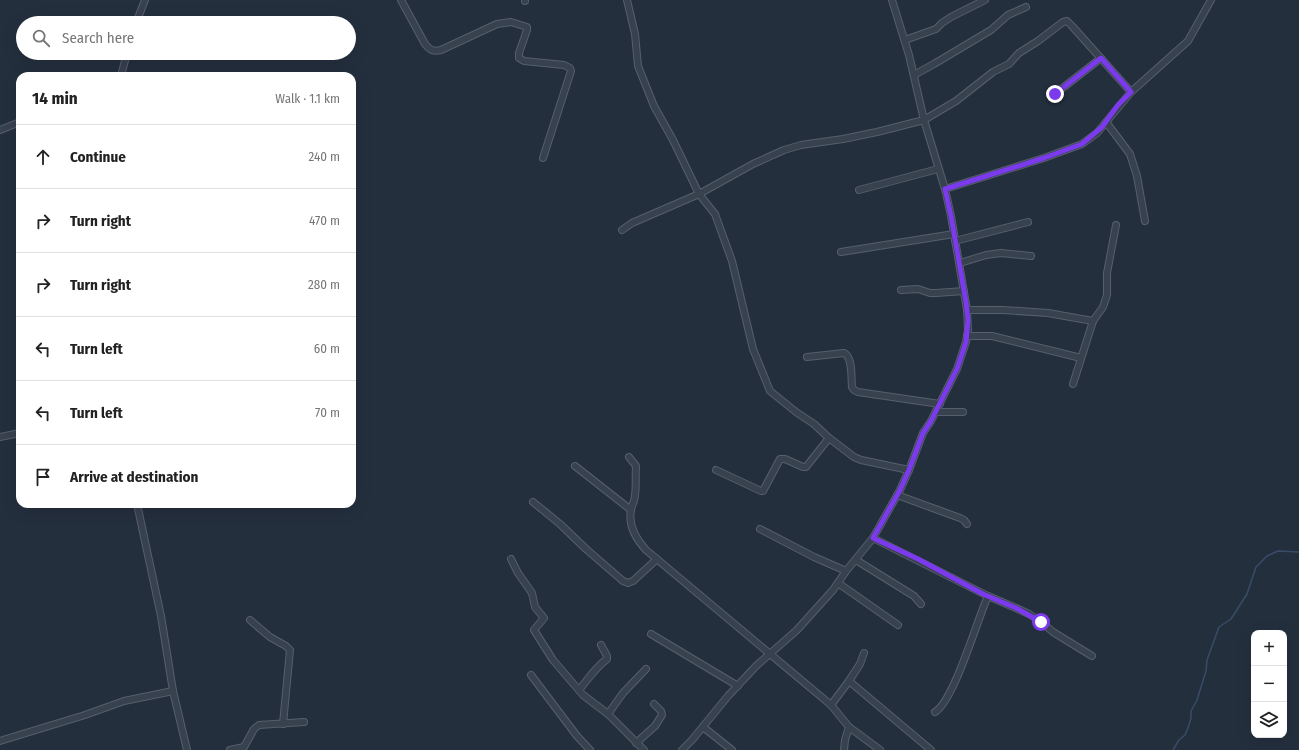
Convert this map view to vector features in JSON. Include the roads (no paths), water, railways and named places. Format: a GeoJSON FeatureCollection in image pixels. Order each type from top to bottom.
{"type":"FeatureCollection","features":[{"type":"Feature","properties":{"kind":"street"},"geometry":{"type":"LineString","coordinates":[[139,16],[145,0]]}},
{"type":"Feature","properties":{"kind":"street"},"geometry":{"type":"LineString","coordinates":[[400,0],[425,44],[432,51],[441,50],[497,24],[511,22],[527,27],[518,53],[519,58],[524,62],[564,65],[570,68],[571,71],[543,158]]}},
{"type":"Feature","properties":{"kind":"street"},"geometry":{"type":"LineString","coordinates":[[627,0],[636,34],[638,66],[654,106],[674,140],[699,194],[715,214],[732,261],[753,349],[770,390],[854,457],[861,460],[909,470]]}},
{"type":"Feature","properties":{"kind":"street"},"geometry":{"type":"LineString","coordinates":[[905,40],[936,29],[942,23],[985,0]]}},
{"type":"Feature","properties":{"kind":"street"},"geometry":{"type":"LineString","coordinates":[[945,189],[1044,158],[1082,144],[1097,133],[1118,105],[1131,92],[1188,41],[1211,0]]}},
{"type":"Feature","properties":{"kind":"street"},"geometry":{"type":"LineString","coordinates":[[682,750],[711,715],[756,666],[797,630],[833,590],[846,571],[873,538],[909,470],[923,433],[936,412],[957,369],[967,336],[967,310],[951,216],[945,189],[924,120],[914,75],[894,1]]}},
{"type":"Feature","properties":{"kind":"street"},"geometry":{"type":"LineString","coordinates":[[914,75],[991,30],[1008,15],[1026,7]]}},
{"type":"Feature","properties":{"kind":"street"},"geometry":{"type":"LineString","coordinates":[[622,230],[632,223],[699,194],[754,164],[784,150],[801,145],[843,139],[876,132],[924,120],[956,102],[994,72],[1009,64],[1019,54],[1038,42],[1063,22],[1067,21],[1131,92]]}},
{"type":"Feature","properties":{"kind":"street"},"geometry":{"type":"LineString","coordinates":[[1055,94],[1101,58]]}},
{"type":"Feature","properties":{"kind":"street"},"geometry":{"type":"LineString","coordinates":[[122,72],[125,60]]}},
{"type":"Feature","properties":{"kind":"street"},"geometry":{"type":"LineString","coordinates":[[1106,122],[1130,154],[1137,176],[1145,222]]}},
{"type":"Feature","properties":{"kind":"street"},"geometry":{"type":"LineString","coordinates":[[1,129],[16,123]]}},
{"type":"Feature","properties":{"kind":"street"},"geometry":{"type":"LineString","coordinates":[[859,190],[938,169]]}},
{"type":"Feature","properties":{"kind":"street"},"geometry":{"type":"LineString","coordinates":[[955,241],[1028,222]]}},
{"type":"Feature","properties":{"kind":"street"},"geometry":{"type":"LineString","coordinates":[[1073,384],[1093,321],[1103,307],[1107,295],[1107,273],[1116,225]]}},
{"type":"Feature","properties":{"kind":"street"},"geometry":{"type":"LineString","coordinates":[[842,252],[954,234]]}},
{"type":"Feature","properties":{"kind":"street"},"geometry":{"type":"LineString","coordinates":[[960,263],[986,255],[1001,253],[1031,256]]}},
{"type":"Feature","properties":{"kind":"street"},"geometry":{"type":"LineString","coordinates":[[901,290],[918,289],[930,293],[964,291]]}},
{"type":"Feature","properties":{"kind":"street"},"geometry":{"type":"LineString","coordinates":[[967,310],[1003,310],[1048,313],[1093,321]]}},
{"type":"Feature","properties":{"kind":"street"},"geometry":{"type":"LineString","coordinates":[[967,336],[992,336],[1081,358]]}},
{"type":"Feature","properties":{"kind":"street"},"geometry":{"type":"LineString","coordinates":[[807,357],[844,353],[850,358],[852,387],[854,390],[858,392],[940,404]]}},
{"type":"Feature","properties":{"kind":"street"},"geometry":{"type":"LineString","coordinates":[[936,412],[963,412]]}},
{"type":"Feature","properties":{"kind":"street"},"geometry":{"type":"LineString","coordinates":[[0,437],[16,434]]}},
{"type":"Feature","properties":{"kind":"street"},"geometry":{"type":"LineString","coordinates":[[716,470],[763,491],[780,459],[785,459],[806,467],[829,438]]}},
{"type":"Feature","properties":{"kind":"street"},"geometry":{"type":"LineString","coordinates":[[629,457],[636,466],[634,500],[631,510],[632,524],[635,536],[646,550],[831,705],[849,727],[880,750]]}},
{"type":"Feature","properties":{"kind":"street"},"geometry":{"type":"LineString","coordinates":[[575,466],[631,510]]}},
{"type":"Feature","properties":{"kind":"street"},"geometry":{"type":"LineString","coordinates":[[896,495],[960,518],[967,524]]}},
{"type":"Feature","properties":{"kind":"street"},"geometry":{"type":"LineString","coordinates":[[533,502],[560,524],[623,581],[628,583],[633,581],[657,559]]}},
{"type":"Feature","properties":{"kind":"street"},"geometry":{"type":"LineString","coordinates":[[138,508],[161,616],[173,691],[187,750]]}},
{"type":"Feature","properties":{"kind":"street"},"geometry":{"type":"LineString","coordinates":[[760,529],[814,557],[846,571]]}},
{"type":"Feature","properties":{"kind":"street"},"geometry":{"type":"LineString","coordinates":[[873,538],[918,559],[988,596],[1029,614],[1053,632],[1092,656]]}},
{"type":"Feature","properties":{"kind":"street"},"geometry":{"type":"LineString","coordinates":[[511,559],[518,573],[532,593],[534,607],[544,618],[534,630],[553,660],[579,690],[594,704],[608,714],[644,750]]}},
{"type":"Feature","properties":{"kind":"street"},"geometry":{"type":"LineString","coordinates":[[856,560],[914,596],[921,604]]}},
{"type":"Feature","properties":{"kind":"street"},"geometry":{"type":"LineString","coordinates":[[838,583],[898,625]]}},
{"type":"Feature","properties":{"kind":"street"},"geometry":{"type":"LineString","coordinates":[[934,712],[938,710],[945,701],[954,684],[988,596]]}},
{"type":"Feature","properties":{"kind":"street"},"geometry":{"type":"LineString","coordinates":[[250,620],[270,637],[290,650],[283,724]]}},
{"type":"Feature","properties":{"kind":"street"},"geometry":{"type":"LineString","coordinates":[[651,634],[738,686]]}},
{"type":"Feature","properties":{"kind":"street"},"geometry":{"type":"LineString","coordinates":[[579,690],[589,678],[591,673],[607,659],[601,644]]}},
{"type":"Feature","properties":{"kind":"street"},"geometry":{"type":"LineString","coordinates":[[831,705],[860,664],[864,653]]}},
{"type":"Feature","properties":{"kind":"street"},"geometry":{"type":"LineString","coordinates":[[608,714],[623,693],[646,669]]}},
{"type":"Feature","properties":{"kind":"street"},"geometry":{"type":"LineString","coordinates":[[531,675],[577,736],[590,750]]}},
{"type":"Feature","properties":{"kind":"street"},"geometry":{"type":"LineString","coordinates":[[849,681],[931,750]]}},
{"type":"Feature","properties":{"kind":"street"},"geometry":{"type":"LineString","coordinates":[[0,741],[124,702],[173,691]]}},
{"type":"Feature","properties":{"kind":"street"},"geometry":{"type":"LineString","coordinates":[[636,743],[655,726],[662,715],[661,711],[654,704]]}},
{"type":"Feature","properties":{"kind":"street"},"geometry":{"type":"LineString","coordinates":[[230,750],[244,747],[254,729],[259,725],[304,722]]}},
{"type":"Feature","properties":{"kind":"street"},"geometry":{"type":"LineString","coordinates":[[703,726],[732,750]]}},
{"type":"Feature","properties":{"kind":"street"},"geometry":{"type":"LineString","coordinates":[[844,750],[844,740],[849,727]]}},
{"type":"Feature","properties":{"kind":"waterway"},"geometry":{"type":"LineString","coordinates":[[1173,750],[1179,740],[1185,735],[1189,725],[1191,711],[1197,700],[1206,671],[1207,660],[1219,627],[1231,619],[1247,594],[1256,567],[1267,556],[1278,551],[1299,552]]}}]}
